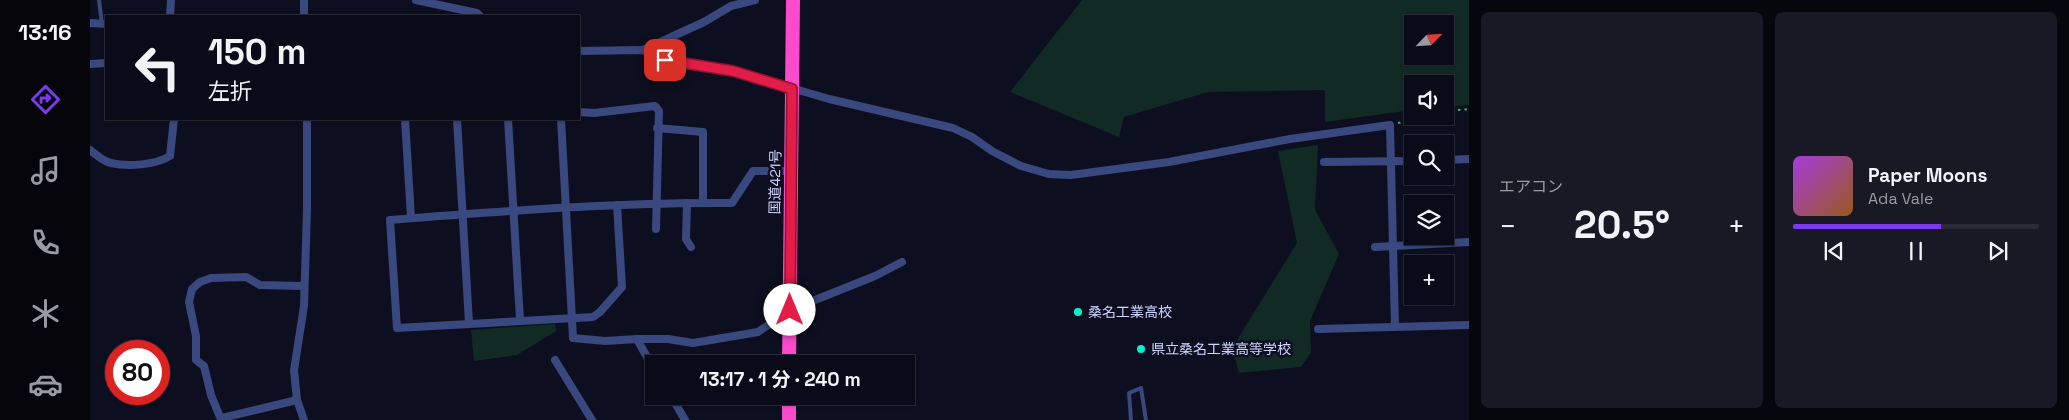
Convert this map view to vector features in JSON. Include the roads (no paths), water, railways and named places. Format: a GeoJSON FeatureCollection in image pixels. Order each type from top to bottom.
{"type":"FeatureCollection","features":[{"type":"Feature","properties":{"kind":"highway","name":"国道421号"},"geometry":{"type":"LineString","coordinates":[[789,355],[793,0]]}},
{"type":"Feature","properties":{"kind":"highway"},"geometry":{"type":"LineString","coordinates":[[789,405],[789,420]]}},
{"type":"Feature","properties":{"kind":"street"},"geometry":{"type":"LineString","coordinates":[[170,15],[171,0]]}},
{"type":"Feature","properties":{"kind":"street"},"geometry":{"type":"LineString","coordinates":[[304,0],[304,15]]}},
{"type":"Feature","properties":{"kind":"street"},"geometry":{"type":"LineString","coordinates":[[416,0],[479,15]]}},
{"type":"Feature","properties":{"kind":"street"},"geometry":{"type":"LineString","coordinates":[[580,51],[643,50],[704,22],[731,6],[755,0]]}},
{"type":"Feature","properties":{"kind":"street"},"geometry":{"type":"LineString","coordinates":[[90,23],[104,24]]}},
{"type":"Feature","properties":{"kind":"street"},"geometry":{"type":"LineString","coordinates":[[643,50],[665,60],[733,71],[830,99],[953,128],[1021,166],[1049,174],[1071,175],[1169,162],[1290,139],[1390,125],[1395,326]]}},
{"type":"Feature","properties":{"kind":"street"},"geometry":{"type":"LineString","coordinates":[[90,64],[105,63]]}},
{"type":"Feature","properties":{"kind":"street"},"geometry":{"type":"LineString","coordinates":[[580,112],[594,113],[654,106],[659,111],[655,203],[656,229]]}},
{"type":"Feature","properties":{"kind":"street"},"geometry":{"type":"LineString","coordinates":[[90,150],[100,159],[112,163],[150,164],[163,160],[170,156],[174,120]]}},
{"type":"Feature","properties":{"kind":"street"},"geometry":{"type":"LineString","coordinates":[[304,420],[297,400],[294,370],[304,306],[307,120]]}},
{"type":"Feature","properties":{"kind":"street"},"geometry":{"type":"LineString","coordinates":[[405,120],[410,218]]}},
{"type":"Feature","properties":{"kind":"street"},"geometry":{"type":"LineString","coordinates":[[457,120],[469,323]]}},
{"type":"Feature","properties":{"kind":"street"},"geometry":{"type":"LineString","coordinates":[[508,120],[520,320]]}},
{"type":"Feature","properties":{"kind":"street"},"geometry":{"type":"LineString","coordinates":[[561,120],[573,338],[605,341],[662,339],[693,343],[758,332],[790,310],[875,276],[902,262]]}},
{"type":"Feature","properties":{"kind":"street"},"geometry":{"type":"LineString","coordinates":[[657,128],[703,132],[703,203]]}},
{"type":"Feature","properties":{"kind":"street"},"geometry":{"type":"LineString","coordinates":[[1454,160],[1469,160]]}},
{"type":"Feature","properties":{"kind":"street"},"geometry":{"type":"LineString","coordinates":[[1324,162],[1404,161]]}},
{"type":"Feature","properties":{"kind":"street"},"geometry":{"type":"LineString","coordinates":[[617,205],[622,287],[600,312],[593,316],[396,328],[390,220],[514,211],[617,205],[655,203],[732,203],[753,171],[791,171]]}},
{"type":"Feature","properties":{"kind":"street"},"geometry":{"type":"LineString","coordinates":[[687,203],[686,239],[691,247]]}},
{"type":"Feature","properties":{"kind":"street"},"geometry":{"type":"LineString","coordinates":[[1375,246],[1469,242]]}},
{"type":"Feature","properties":{"kind":"street"},"geometry":{"type":"LineString","coordinates":[[297,400],[220,417],[210,395],[204,366],[196,360],[196,336],[189,302],[192,290],[200,282],[212,278],[246,276],[260,285],[304,286]]}},
{"type":"Feature","properties":{"kind":"street"},"geometry":{"type":"LineString","coordinates":[[1318,329],[1469,324]]}},
{"type":"Feature","properties":{"kind":"street"},"geometry":{"type":"LineString","coordinates":[[637,339],[646,355]]}},
{"type":"Feature","properties":{"kind":"street"},"geometry":{"type":"LineString","coordinates":[[555,360],[592,420]]}},
{"type":"Feature","properties":{"kind":"street"},"geometry":{"type":"LineString","coordinates":[[676,405],[685,420]]}},
{"type":"Feature","properties":{"kind":"lane"},"geometry":{"type":"LineString","coordinates":[[99,0],[104,24]]}},
{"type":"Feature","properties":{"kind":"lane"},"geometry":{"type":"LineString","coordinates":[[1131,420],[1129,393],[1141,388],[1146,420]]}},
{"type":"Feature","properties":{"kind":"place","name":"桑名工業高校"},"geometry":{"type":"Point","coordinates":[1078,312]}},
{"type":"Feature","properties":{"kind":"place","name":"県立桑名工業高等学校"},"geometry":{"type":"Point","coordinates":[1141,349]}}]}
